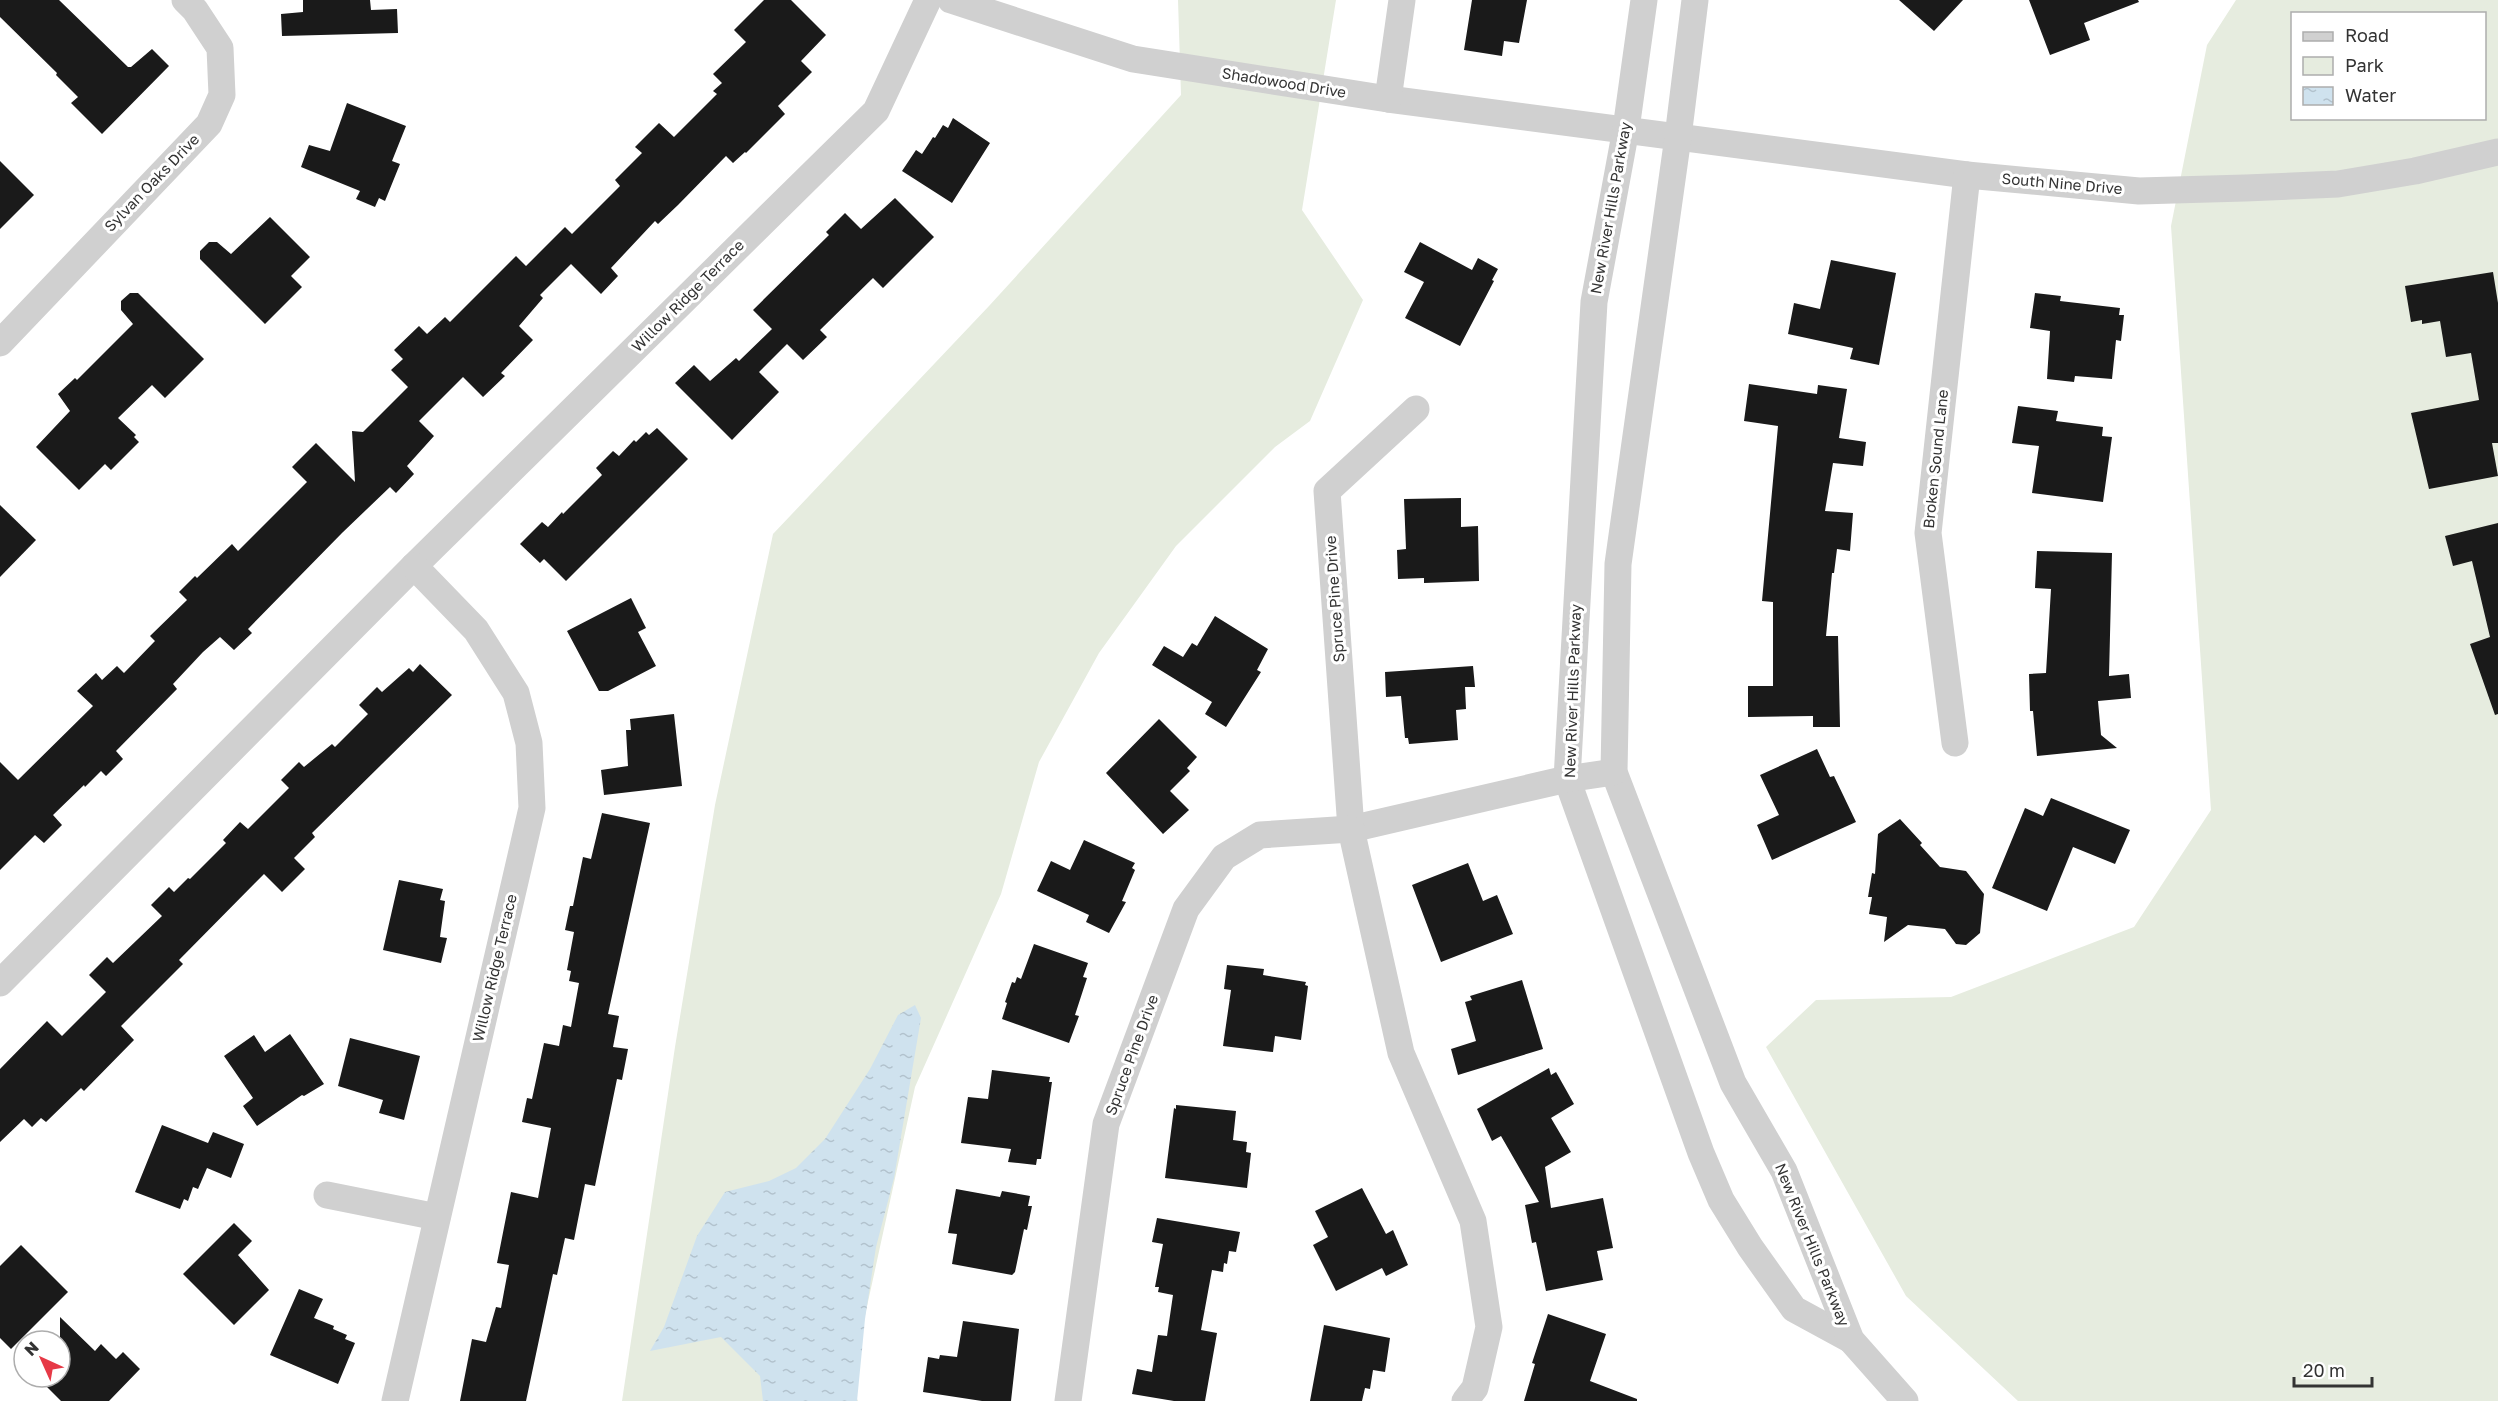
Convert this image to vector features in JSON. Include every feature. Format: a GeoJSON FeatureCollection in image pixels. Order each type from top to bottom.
{"type":"FeatureCollection","features":[{"type":"Feature","properties":{"kind":"street","name":"Sylvan Oaks Drive"},"geometry":{"type":"LineString","coordinates":[[0,343],[209,124],[222,95],[220,48],[195,10],[185,0]]}},
{"type":"Feature","properties":{"kind":"street","name":"Willow Ridge Terrace"},"geometry":{"type":"LineString","coordinates":[[0,983],[414,566],[876,111],[928,0]]}},
{"type":"Feature","properties":{"kind":"street","name":"Shadowood Drive"},"geometry":{"type":"LineString","coordinates":[[951,0],[1133,59],[1388,99],[1626,129]]}},
{"type":"Feature","properties":{"kind":"street"},"geometry":{"type":"LineString","coordinates":[[1388,99],[1402,0]]}},
{"type":"Feature","properties":{"kind":"street","name":"New River Hills Parkway"},"geometry":{"type":"LineString","coordinates":[[1644,0],[1626,129],[1594,302],[1567,779],[1701,1153],[1721,1200],[1750,1247],[1794,1309],[1851,1340]]}},
{"type":"Feature","properties":{"kind":"street","name":"New River Hills Parkway"},"geometry":{"type":"LineString","coordinates":[[1695,0],[1618,564],[1614,772],[1733,1083],[1784,1171],[1851,1340],[1905,1401]]}},
{"type":"Feature","properties":{"kind":"street","name":"South Nine Drive"},"geometry":{"type":"LineString","coordinates":[[1626,129],[1966,175],[2139,191],[2338,184],[2415,171],[2498,152]]}},
{"type":"Feature","properties":{"kind":"street","name":"Broken Sound Lane"},"geometry":{"type":"LineString","coordinates":[[1954,743],[1928,533],[1966,175]]}},
{"type":"Feature","properties":{"kind":"street","name":"Spruce Pine Drive"},"geometry":{"type":"LineString","coordinates":[[1416,408],[1327,491],[1351,829],[1401,1053],[1473,1221],[1489,1327],[1475,1388],[1465,1401]]}},
{"type":"Feature","properties":{"kind":"street","name":"Willow Ridge Terrace"},"geometry":{"type":"LineString","coordinates":[[395,1401],[532,808],[529,743],[516,693],[476,630],[414,566]]}},
{"type":"Feature","properties":{"kind":"street","name":"Spruce Pine Drive"},"geometry":{"type":"LineString","coordinates":[[1068,1401],[1106,1124],[1186,909],[1224,857],[1260,836],[1351,829],[1567,779],[1614,772]]}},
{"type":"Feature","properties":{"kind":"street"},"geometry":{"type":"LineString","coordinates":[[327,1194],[437,1217]]}},
{"type":"Feature","properties":{"kind":"green space"},"geometry":{"type":"Polygon","coordinates":[[[1178,0],[1336,0],[1302,210],[1363,300],[1310,421],[1275,447],[1176,546],[1099,653],[1039,762],[1001,894],[915,1087],[850,1384],[858,1401],[622,1401],[675,1047],[715,805],[773,534],[989,306],[1181,95],[1178,0]]]}},
{"type":"Feature","properties":{"kind":"green space"},"geometry":{"type":"Polygon","coordinates":[[[2236,0],[2498,0],[2498,1401],[2018,1401],[1906,1296],[1766,1047],[1816,1000],[1951,997],[2134,927],[2211,810],[2171,226],[2207,45],[2236,0]]]}},
{"type":"Feature","properties":{"kind":"water"},"geometry":{"type":"Polygon","coordinates":[[[915,1005],[921,1018],[894,1178],[876,1247],[865,1319],[857,1401],[763,1401],[760,1376],[721,1337],[650,1351],[664,1327],[697,1236],[725,1192],[769,1181],[796,1168],[825,1139],[870,1069],[898,1015],[915,1005]]]}},
{"type":"Feature","properties":{"kind":"building"},"geometry":{"type":"Polygon","coordinates":[[[0,0],[59,0],[128,67],[152,49],[169,66],[102,134],[71,103],[78,97],[0,17],[0,0]]]}},
{"type":"Feature","properties":{"kind":"building"},"geometry":{"type":"Polygon","coordinates":[[[303,0],[370,0],[371,10],[397,9],[398,33],[282,36],[281,14],[303,12],[303,0]]]}},
{"type":"Feature","properties":{"kind":"building"},"geometry":{"type":"Polygon","coordinates":[[[764,0],[791,0],[826,35],[801,61],[812,72],[778,106],[785,114],[746,153],[733,163],[726,156],[658,224],[655,221],[611,268],[618,276],[601,294],[571,264],[540,295],[543,298],[519,326],[533,340],[501,373],[505,376],[483,397],[463,377],[419,421],[434,436],[407,466],[414,474],[396,493],[390,487],[342,533],[248,629],[252,633],[234,650],[220,637],[203,652],[173,684],[177,689],[116,751],[123,759],[106,776],[101,771],[53,815],[62,825],[44,843],[35,835],[0,870],[0,762],[18,780],[93,706],[77,691],[96,673],[102,680],[117,666],[124,673],[155,641],[150,636],[187,600],[179,592],[232,544],[238,551],[307,482],[292,467],[316,443],[355,482],[352,431],[363,432],[408,387],[391,370],[403,359],[394,350],[419,326],[427,334],[445,317],[450,322],[516,256],[526,266],[565,227],[572,234],[620,186],[615,180],[642,153],[635,147],[659,123],[674,137],[717,94],[713,91],[722,83],[713,74],[746,42],[734,30],[764,0]]]}},
{"type":"Feature","properties":{"kind":"building"},"geometry":{"type":"Polygon","coordinates":[[[1472,0],[1527,0],[1519,43],[1504,41],[1502,56],[1464,50],[1472,0]]]}},
{"type":"Feature","properties":{"kind":"building"},"geometry":{"type":"Polygon","coordinates":[[[1899,0],[1963,0],[1934,31],[1899,0]]]}},
{"type":"Feature","properties":{"kind":"building"},"geometry":{"type":"Polygon","coordinates":[[[2029,0],[2138,0],[2139,2],[2084,23],[2090,40],[2050,55],[2029,0]]]}},
{"type":"Feature","properties":{"kind":"building"},"geometry":{"type":"Polygon","coordinates":[[[347,103],[406,126],[392,161],[400,164],[385,201],[379,198],[375,207],[356,199],[360,191],[301,167],[309,145],[330,151],[347,103]]]}},
{"type":"Feature","properties":{"kind":"building"},"geometry":{"type":"Polygon","coordinates":[[[953,118],[990,143],[952,203],[902,171],[916,150],[922,154],[943,125],[948,128],[953,118]]]}},
{"type":"Feature","properties":{"kind":"building"},"geometry":{"type":"Polygon","coordinates":[[[0,161],[34,195],[0,229],[0,161]]]}},
{"type":"Feature","properties":{"kind":"building"},"geometry":{"type":"Polygon","coordinates":[[[895,198],[934,237],[883,288],[873,278],[820,330],[827,337],[803,360],[787,344],[759,372],[779,392],[732,440],[675,383],[694,365],[710,381],[736,358],[739,361],[772,329],[753,310],[829,235],[826,232],[845,213],[861,229],[895,198]]]}},
{"type":"Feature","properties":{"kind":"building"},"geometry":{"type":"Polygon","coordinates":[[[270,217],[310,257],[291,276],[302,287],[265,324],[200,259],[200,251],[209,242],[217,242],[231,254],[270,217]]]}},
{"type":"Feature","properties":{"kind":"building"},"geometry":{"type":"Polygon","coordinates":[[[1420,242],[1472,270],[1478,258],[1498,269],[1460,346],[1405,318],[1424,282],[1404,272],[1420,242]]]}},
{"type":"Feature","properties":{"kind":"building"},"geometry":{"type":"Polygon","coordinates":[[[1831,260],[1896,273],[1879,365],[1850,359],[1853,348],[1788,334],[1794,303],[1820,309],[1831,260]]]}},
{"type":"Feature","properties":{"kind":"building"},"geometry":{"type":"Polygon","coordinates":[[[2493,272],[2498,303],[2498,443],[2492,443],[2498,476],[2429,489],[2411,413],[2479,400],[2471,353],[2446,357],[2440,321],[2422,324],[2422,320],[2411,322],[2405,286],[2493,272]]]}},
{"type":"Feature","properties":{"kind":"building"},"geometry":{"type":"Polygon","coordinates":[[[130,293],[138,293],[204,359],[165,398],[152,385],[118,418],[136,435],[134,437],[139,442],[111,470],[105,464],[79,490],[36,447],[70,411],[58,394],[75,378],[77,380],[133,324],[121,310],[121,301],[130,293]]]}},
{"type":"Feature","properties":{"kind":"building"},"geometry":{"type":"Polygon","coordinates":[[[2035,293],[2061,296],[2060,301],[2120,308],[2119,315],[2124,315],[2121,341],[2116,340],[2112,379],[2075,376],[2074,382],[2047,379],[2050,331],[2030,328],[2035,293]]]}},
{"type":"Feature","properties":{"kind":"building"},"geometry":{"type":"Polygon","coordinates":[[[1749,384],[1817,394],[1818,385],[1847,389],[1839,438],[1866,442],[1863,466],[1833,463],[1825,511],[1853,513],[1850,551],[1837,549],[1834,573],[1832,573],[1826,636],[1838,636],[1840,727],[1813,727],[1813,716],[1748,717],[1748,686],[1773,686],[1773,602],[1762,601],[1778,426],[1744,421],[1749,384]]]}},
{"type":"Feature","properties":{"kind":"building"},"geometry":{"type":"Polygon","coordinates":[[[2018,406],[2058,411],[2056,421],[2103,427],[2102,436],[2112,437],[2103,502],[2032,493],[2039,446],[2012,443],[2018,406]]]}},
{"type":"Feature","properties":{"kind":"building"},"geometry":{"type":"Polygon","coordinates":[[[657,428],[688,459],[566,581],[544,559],[540,563],[520,544],[542,522],[548,527],[602,475],[596,468],[613,451],[619,456],[634,440],[636,442],[646,432],[649,435],[657,428]]]}},
{"type":"Feature","properties":{"kind":"building"},"geometry":{"type":"Polygon","coordinates":[[[1461,498],[1461,527],[1478,526],[1479,581],[1424,583],[1424,578],[1398,579],[1397,550],[1406,549],[1404,499],[1461,498]]]}},
{"type":"Feature","properties":{"kind":"building"},"geometry":{"type":"Polygon","coordinates":[[[0,505],[36,540],[0,577],[0,505]]]}},
{"type":"Feature","properties":{"kind":"building"},"geometry":{"type":"Polygon","coordinates":[[[2498,523],[2498,714],[2495,715],[2470,644],[2490,637],[2472,561],[2453,566],[2445,536],[2498,523]]]}},
{"type":"Feature","properties":{"kind":"building"},"geometry":{"type":"Polygon","coordinates":[[[2037,551],[2112,553],[2109,676],[2129,674],[2131,698],[2098,701],[2101,735],[2117,748],[2037,756],[2033,711],[2030,711],[2029,674],[2046,673],[2051,589],[2035,588],[2037,551]]]}},
{"type":"Feature","properties":{"kind":"building"},"geometry":{"type":"Polygon","coordinates":[[[631,598],[646,628],[638,632],[656,666],[608,691],[599,691],[567,631],[631,598]]]}},
{"type":"Feature","properties":{"kind":"building"},"geometry":{"type":"Polygon","coordinates":[[[1215,616],[1268,649],[1257,670],[1261,672],[1226,727],[1205,714],[1212,702],[1152,665],[1164,646],[1183,657],[1192,643],[1197,646],[1215,616]]]}},
{"type":"Feature","properties":{"kind":"building"},"geometry":{"type":"Polygon","coordinates":[[[420,664],[452,695],[312,833],[315,837],[294,858],[305,869],[282,892],[264,874],[179,960],[183,964],[121,1026],[134,1040],[84,1091],[81,1088],[46,1122],[41,1118],[32,1127],[24,1119],[0,1142],[0,1069],[47,1021],[62,1036],[106,992],[89,975],[107,957],[113,963],[162,916],[151,905],[169,887],[174,892],[188,878],[190,879],[226,843],[223,840],[240,822],[248,829],[289,788],[281,780],[299,762],[304,767],[332,744],[335,747],[368,714],[359,705],[377,687],[382,692],[409,668],[413,672],[420,664]]]}},
{"type":"Feature","properties":{"kind":"building"},"geometry":{"type":"Polygon","coordinates":[[[1473,666],[1475,687],[1465,687],[1466,709],[1456,710],[1458,740],[1409,744],[1408,738],[1405,738],[1401,696],[1386,697],[1385,672],[1473,666]]]}},
{"type":"Feature","properties":{"kind":"building"},"geometry":{"type":"Polygon","coordinates":[[[674,714],[682,786],[604,795],[601,770],[628,766],[626,730],[631,730],[630,719],[674,714]]]}},
{"type":"Feature","properties":{"kind":"building"},"geometry":{"type":"Polygon","coordinates":[[[1159,719],[1197,757],[1187,768],[1190,771],[1170,791],[1189,810],[1163,834],[1106,773],[1159,719]]]}},
{"type":"Feature","properties":{"kind":"building"},"geometry":{"type":"Polygon","coordinates":[[[1817,749],[1830,777],[1834,776],[1856,822],[1772,860],[1757,825],[1779,815],[1760,775],[1817,749]]]}},
{"type":"Feature","properties":{"kind":"building"},"geometry":{"type":"Polygon","coordinates":[[[2051,798],[2130,830],[2115,864],[2073,847],[2047,911],[1992,888],[2025,808],[2043,816],[2051,798]]]}},
{"type":"Feature","properties":{"kind":"building"},"geometry":{"type":"Polygon","coordinates":[[[602,813],[650,823],[608,1014],[619,1016],[613,1047],[628,1049],[622,1080],[617,1079],[595,1186],[585,1184],[574,1240],[565,1238],[557,1275],[553,1274],[526,1401],[460,1401],[472,1339],[486,1342],[496,1307],[501,1308],[509,1265],[497,1263],[511,1192],[538,1198],[551,1128],[522,1122],[527,1098],[532,1099],[544,1043],[559,1046],[563,1025],[571,1027],[579,983],[569,981],[571,971],[567,970],[574,932],[565,930],[570,906],[573,906],[583,857],[591,859],[602,813]]]}},
{"type":"Feature","properties":{"kind":"building"},"geometry":{"type":"Polygon","coordinates":[[[1900,819],[1940,867],[1966,871],[1984,894],[1980,933],[1966,945],[1956,944],[1945,929],[1908,925],[1884,942],[1887,917],[1869,914],[1872,897],[1868,897],[1872,873],[1875,874],[1878,834],[1900,819]]]}},
{"type":"Feature","properties":{"kind":"building"},"geometry":{"type":"Polygon","coordinates":[[[1084,840],[1135,863],[1132,868],[1135,870],[1122,901],[1126,902],[1109,933],[1086,922],[1089,915],[1037,891],[1051,861],[1070,870],[1084,840]]]}},
{"type":"Feature","properties":{"kind":"building"},"geometry":{"type":"Polygon","coordinates":[[[1468,863],[1483,901],[1497,895],[1513,934],[1441,962],[1412,885],[1468,863]]]}},
{"type":"Feature","properties":{"kind":"building"},"geometry":{"type":"Polygon","coordinates":[[[399,880],[443,889],[440,900],[445,901],[440,937],[447,938],[441,963],[383,950],[399,880]]]}},
{"type":"Feature","properties":{"kind":"building"},"geometry":{"type":"Polygon","coordinates":[[[1034,944],[1088,963],[1083,977],[1087,978],[1075,1015],[1079,1016],[1069,1043],[1002,1019],[1012,982],[1015,983],[1017,977],[1021,979],[1034,944]]]}},
{"type":"Feature","properties":{"kind":"building"},"geometry":{"type":"Polygon","coordinates":[[[1227,965],[1264,969],[1263,975],[1306,982],[1305,985],[1308,986],[1301,1040],[1275,1036],[1273,1052],[1223,1046],[1231,990],[1224,989],[1227,965]]]}},
{"type":"Feature","properties":{"kind":"building"},"geometry":{"type":"Polygon","coordinates":[[[1522,980],[1543,1049],[1458,1075],[1451,1049],[1476,1041],[1465,1002],[1472,1000],[1470,996],[1522,980]]]}},
{"type":"Feature","properties":{"kind":"building"},"geometry":{"type":"Polygon","coordinates":[[[290,1034],[324,1084],[302,1095],[257,1126],[243,1106],[253,1098],[224,1056],[254,1035],[265,1052],[290,1034]]]}},
{"type":"Feature","properties":{"kind":"building"},"geometry":{"type":"Polygon","coordinates":[[[350,1038],[420,1056],[404,1120],[379,1113],[383,1100],[338,1086],[350,1038]]]}},
{"type":"Feature","properties":{"kind":"building"},"geometry":{"type":"Polygon","coordinates":[[[1549,1068],[1551,1075],[1556,1072],[1574,1104],[1551,1118],[1571,1152],[1545,1167],[1551,1208],[1603,1198],[1613,1248],[1597,1251],[1603,1280],[1546,1291],[1536,1242],[1532,1243],[1525,1205],[1539,1202],[1501,1136],[1492,1141],[1477,1109],[1549,1068]]]}},
{"type":"Feature","properties":{"kind":"building"},"geometry":{"type":"Polygon","coordinates":[[[992,1070],[1050,1077],[1049,1082],[1052,1082],[1041,1159],[1037,1159],[1036,1165],[1008,1162],[1011,1149],[961,1143],[968,1097],[988,1099],[992,1070]]]}},
{"type":"Feature","properties":{"kind":"building"},"geometry":{"type":"Polygon","coordinates":[[[1176,1105],[1236,1111],[1233,1140],[1247,1142],[1246,1152],[1251,1153],[1247,1188],[1165,1178],[1176,1105]]]}},
{"type":"Feature","properties":{"kind":"building"},"geometry":{"type":"Polygon","coordinates":[[[162,1125],[208,1143],[213,1132],[244,1144],[231,1178],[207,1168],[198,1189],[193,1187],[188,1201],[184,1199],[180,1209],[135,1192],[162,1125]]]}},
{"type":"Feature","properties":{"kind":"building"},"geometry":{"type":"Polygon","coordinates":[[[1362,1188],[1386,1234],[1393,1230],[1408,1265],[1386,1276],[1382,1268],[1336,1291],[1313,1245],[1328,1237],[1315,1211],[1362,1188]]]}},
{"type":"Feature","properties":{"kind":"building"},"geometry":{"type":"Polygon","coordinates":[[[956,1189],[1000,1197],[1002,1191],[1030,1196],[1028,1206],[1032,1206],[1027,1230],[1024,1229],[1015,1272],[1012,1275],[952,1264],[957,1234],[948,1233],[956,1189]]]}},
{"type":"Feature","properties":{"kind":"building"},"geometry":{"type":"Polygon","coordinates":[[[1157,1218],[1240,1232],[1236,1252],[1229,1251],[1223,1272],[1212,1270],[1201,1330],[1217,1333],[1205,1401],[1174,1401],[1132,1394],[1137,1369],[1152,1372],[1158,1335],[1167,1336],[1173,1295],[1158,1292],[1159,1287],[1155,1287],[1163,1244],[1152,1242],[1157,1218]]]}},
{"type":"Feature","properties":{"kind":"building"},"geometry":{"type":"Polygon","coordinates":[[[234,1223],[252,1241],[238,1255],[269,1290],[234,1325],[183,1274],[234,1223]]]}},
{"type":"Feature","properties":{"kind":"building"},"geometry":{"type":"Polygon","coordinates":[[[21,1245],[68,1292],[31,1329],[12,1329],[11,1349],[0,1338],[0,1266],[21,1245]]]}},
{"type":"Feature","properties":{"kind":"building"},"geometry":{"type":"Polygon","coordinates":[[[299,1289],[323,1299],[314,1318],[334,1326],[333,1329],[347,1335],[345,1339],[355,1343],[338,1384],[270,1355],[299,1289]]]}},
{"type":"Feature","properties":{"kind":"building"},"geometry":{"type":"Polygon","coordinates":[[[1548,1314],[1606,1334],[1590,1381],[1637,1399],[1637,1401],[1524,1401],[1535,1364],[1532,1363],[1548,1314]]]}},
{"type":"Feature","properties":{"kind":"building"},"geometry":{"type":"Polygon","coordinates":[[[60,1317],[95,1351],[101,1344],[116,1359],[123,1352],[140,1369],[109,1401],[61,1401],[49,1389],[72,1389],[72,1329],[60,1329],[60,1317]]]}},
{"type":"Feature","properties":{"kind":"building"},"geometry":{"type":"Polygon","coordinates":[[[963,1321],[1019,1329],[1011,1401],[982,1401],[923,1392],[928,1357],[939,1359],[940,1355],[957,1357],[963,1321]]]}},
{"type":"Feature","properties":{"kind":"building"},"geometry":{"type":"Polygon","coordinates":[[[1324,1325],[1390,1338],[1385,1372],[1373,1370],[1370,1389],[1365,1388],[1362,1401],[1310,1401],[1324,1325]]]}}]}
